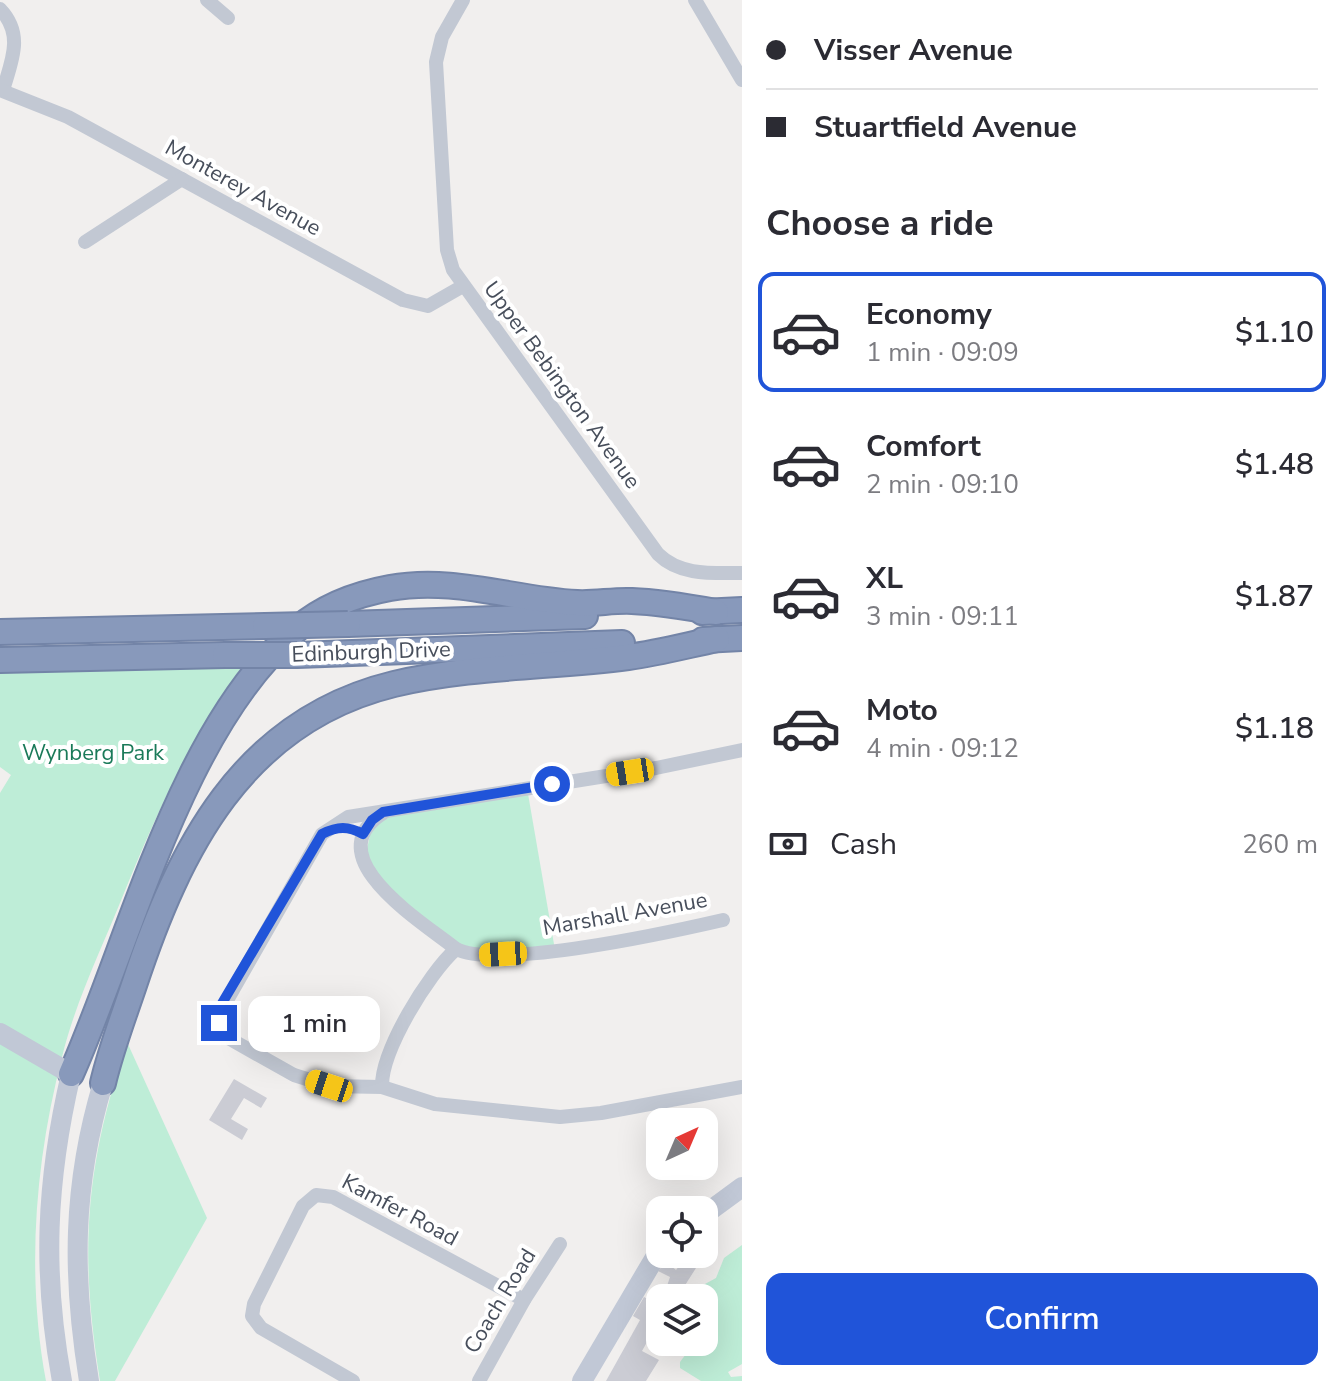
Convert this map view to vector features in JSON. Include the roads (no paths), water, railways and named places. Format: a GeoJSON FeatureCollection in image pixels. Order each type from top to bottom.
{"type":"FeatureCollection","features":[{"type":"Feature","properties":{"kind":"highway"},"geometry":{"type":"LineString","coordinates":[[63,1078],[140,895],[212,739],[250,681],[299,627],[342,602],[367,593],[417,584],[458,586],[576,603],[668,603],[716,612]]}},
{"type":"Feature","properties":{"kind":"highway","name":"Edinburgh Drive"},"geometry":{"type":"LineString","coordinates":[[0,632],[742,610]]}},
{"type":"Feature","properties":{"kind":"highway","name":"Edinburgh Drive"},"geometry":{"type":"LineString","coordinates":[[0,660],[297,655],[742,638]]}},
{"type":"Feature","properties":{"kind":"highway"},"geometry":{"type":"LineString","coordinates":[[103,1083],[115,1034],[148,942],[199,830],[234,784],[291,733],[337,705],[392,685],[631,657],[717,639]]}},
{"type":"Feature","properties":{"kind":"highway"},"geometry":{"type":"LineString","coordinates":[[63,1078],[96,1064],[115,1034]]}},
{"type":"Feature","properties":{"kind":"main road"},"geometry":{"type":"LineString","coordinates":[[0,1033],[63,1078],[95,1111]]}},
{"type":"Feature","properties":{"kind":"main road"},"geometry":{"type":"LineString","coordinates":[[62,1381],[47,1236],[63,1078]]}},
{"type":"Feature","properties":{"kind":"main road"},"geometry":{"type":"LineString","coordinates":[[89,1381],[75,1226],[87,1139],[103,1083]]}},
{"type":"Feature","properties":{"kind":"main road"},"geometry":{"type":"LineString","coordinates":[[718,1205],[742,1187]]}},
{"type":"Feature","properties":{"kind":"main road"},"geometry":{"type":"LineString","coordinates":[[582,1381],[649,1268]]}},
{"type":"Feature","properties":{"kind":"street"},"geometry":{"type":"LineString","coordinates":[[207,0],[228,18]]}},
{"type":"Feature","properties":{"kind":"street","name":"Upper Bebington Avenue"},"geometry":{"type":"LineString","coordinates":[[463,0],[442,37],[436,62],[449,260],[463,286],[658,554],[682,569],[710,574],[742,573]]}},
{"type":"Feature","properties":{"kind":"street"},"geometry":{"type":"LineString","coordinates":[[695,0],[742,80]]}},
{"type":"Feature","properties":{"kind":"street"},"geometry":{"type":"LineString","coordinates":[[0,9],[13,26],[16,43],[2,90]]}},
{"type":"Feature","properties":{"kind":"street","name":"Monterey Avenue"},"geometry":{"type":"LineString","coordinates":[[2,90],[68,117],[403,300],[428,306],[463,286]]}},
{"type":"Feature","properties":{"kind":"street"},"geometry":{"type":"LineString","coordinates":[[85,242],[182,179]]}},
{"type":"Feature","properties":{"kind":"street"},"geometry":{"type":"LineString","coordinates":[[742,750],[348,817],[322,834],[221,1005],[219,1023],[230,1039],[294,1075],[329,1086],[382,1087],[435,1104],[560,1117],[601,1113],[742,1087]]}},
{"type":"Feature","properties":{"kind":"street"},"geometry":{"type":"LineString","coordinates":[[382,1087],[384,1063],[392,1047],[438,968],[456,949],[376,883],[364,859],[363,834],[372,820],[383,812]]}},
{"type":"Feature","properties":{"kind":"street"},"geometry":{"type":"LineString","coordinates":[[322,834],[336,827],[348,827],[363,834]]}},
{"type":"Feature","properties":{"kind":"street","name":"Marshall Avenue"},"geometry":{"type":"LineString","coordinates":[[456,949],[479,955],[559,950],[723,920]]}},
{"type":"Feature","properties":{"kind":"street","name":"Kamfer Road"},"geometry":{"type":"LineString","coordinates":[[353,1381],[261,1328],[252,1316],[254,1304],[303,1206],[316,1195],[333,1197],[524,1300]]}},
{"type":"Feature","properties":{"kind":"street","name":"Coach Road"},"geometry":{"type":"LineString","coordinates":[[479,1381],[524,1300],[560,1244]]}},
{"type":"Feature","properties":{"kind":"park label","name":"Wynberg Park"},"geometry":{"type":"Point","coordinates":[93,753]}}]}
